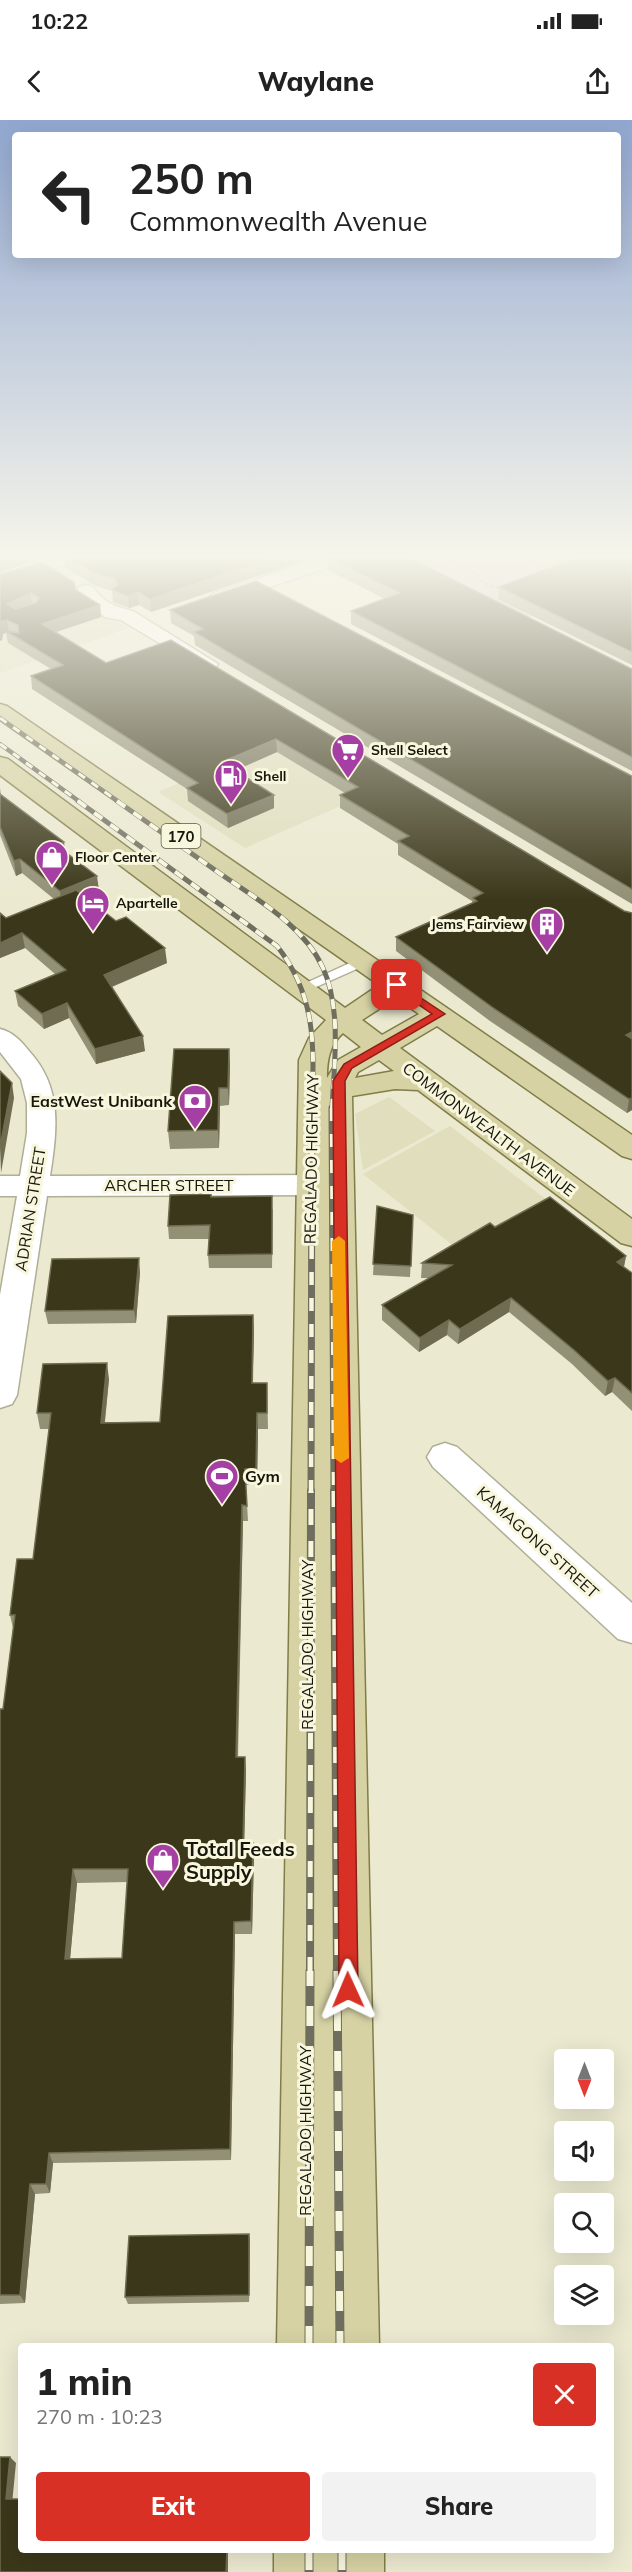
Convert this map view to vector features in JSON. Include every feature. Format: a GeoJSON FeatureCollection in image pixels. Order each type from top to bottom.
{"type":"FeatureCollection","features":[{"type":"Feature","properties":{"kind":"main road","name":"170"},"geometry":{"type":"LineString","coordinates":[[0,710],[632,1149]]}},
{"type":"Feature","properties":{"kind":"main road","name":"COMMONWEALTH AVENUE"},"geometry":{"type":"LineString","coordinates":[[0,764],[632,1235]]}},
{"type":"Feature","properties":{"kind":"main road","name":"REGALADO HIGHWAY"},"geometry":{"type":"LineString","coordinates":[[353,2343],[324,1185],[313,1060],[323,1038],[343,1021],[397,985]]}},
{"type":"Feature","properties":{"kind":"main road"},"geometry":{"type":"LineString","coordinates":[[302,988],[313,1060]]}},
{"type":"Feature","properties":{"kind":"main road","name":"REGALADO HIGHWAY"},"geometry":{"type":"LineString","coordinates":[[303,2343],[324,1185],[339,1081],[348,1066],[439,1014]]}},
{"type":"Feature","properties":{"kind":"main road"},"geometry":{"type":"LineString","coordinates":[[338,1090],[395,1080],[425,1081]]}},
{"type":"Feature","properties":{"kind":"main road"},"geometry":{"type":"LineString","coordinates":[[302,2553],[302,2572]]}},
{"type":"Feature","properties":{"kind":"main road"},"geometry":{"type":"LineString","coordinates":[[356,2553],[356,2572]]}},
{"type":"Feature","properties":{"kind":"street"},"geometry":{"type":"LineString","coordinates":[[219,670],[223,673]]}},
{"type":"Feature","properties":{"kind":"street","name":"ADRIAN STREET"},"geometry":{"type":"LineString","coordinates":[[0,1037],[29,1068],[40,1090],[42,1133],[3,1355],[0,1395]]}},
{"type":"Feature","properties":{"kind":"street","name":"ARCHER STREET"},"geometry":{"type":"LineString","coordinates":[[0,1186],[324,1185]]}},
{"type":"Feature","properties":{"kind":"street","name":"KAMAGONG STREET"},"geometry":{"type":"LineString","coordinates":[[445,1457],[632,1627]]}},
{"type":"Feature","properties":{"kind":"lane"},"geometry":{"type":"LineString","coordinates":[[302,988],[363,961]]}},
{"type":"Feature","properties":{"kind":"shaded area"},"geometry":{"type":"Polygon","coordinates":[[[299,730],[388,785],[245,848],[158,792],[299,730]]]}},
{"type":"Feature","properties":{"kind":"shaded area"},"geometry":{"type":"Polygon","coordinates":[[[389,1097],[435,1131],[363,1170],[355,1114],[389,1097]]]}},
{"type":"Feature","properties":{"kind":"shaded area"},"geometry":{"type":"Polygon","coordinates":[[[450,1126],[547,1200],[460,1251],[363,1174],[450,1126]]]}},
{"type":"Feature","properties":{"kind":"building"},"geometry":{"type":"Polygon","coordinates":[[[47,670],[222,670],[624,911],[632,913],[632,1032],[626,1035],[632,1039],[632,1098],[629,1099],[492,1007],[396,937],[477,901],[473,898],[483,893],[398,841],[409,836],[340,795],[358,787],[276,739],[222,762],[274,795],[227,814],[187,788],[198,783],[31,676],[47,670]]]}},
{"type":"Feature","properties":{"kind":"building"},"geometry":{"type":"Polygon","coordinates":[[[259,670],[428,670],[632,776],[632,889],[259,670]]]}},
{"type":"Feature","properties":{"kind":"building"},"geometry":{"type":"Polygon","coordinates":[[[465,670],[632,670],[632,757],[465,670]]]}},
{"type":"Feature","properties":{"kind":"building"},"geometry":{"type":"Polygon","coordinates":[[[0,794],[64,842],[56,845],[97,876],[60,891],[20,859],[14,861],[0,827],[0,794]]]}},
{"type":"Feature","properties":{"kind":"building"},"geometry":{"type":"Polygon","coordinates":[[[76,890],[116,921],[126,917],[165,948],[104,975],[143,1036],[95,1049],[67,1003],[42,1014],[15,991],[66,970],[22,933],[0,943],[0,913],[6,918],[76,890]]]}},
{"type":"Feature","properties":{"kind":"building"},"geometry":{"type":"Polygon","coordinates":[[[174,1049],[229,1049],[228,1088],[219,1088],[218,1130],[168,1131],[174,1049]]]}},
{"type":"Feature","properties":{"kind":"building"},"geometry":{"type":"Polygon","coordinates":[[[0,1071],[12,1083],[0,1147],[0,1071]]]}},
{"type":"Feature","properties":{"kind":"building"},"geometry":{"type":"Polygon","coordinates":[[[211,1194],[211,1197],[272,1196],[272,1254],[208,1255],[210,1225],[168,1226],[170,1195],[211,1194]]]}},
{"type":"Feature","properties":{"kind":"building"},"geometry":{"type":"Polygon","coordinates":[[[550,1197],[626,1256],[617,1262],[632,1273],[632,1393],[615,1378],[608,1381],[511,1298],[460,1329],[449,1320],[420,1338],[382,1305],[452,1265],[422,1263],[490,1223],[495,1227],[550,1197]]]}},
{"type":"Feature","properties":{"kind":"building"},"geometry":{"type":"Polygon","coordinates":[[[377,1206],[413,1215],[411,1266],[373,1264],[377,1206]]]}},
{"type":"Feature","properties":{"kind":"building"},"geometry":{"type":"Polygon","coordinates":[[[139,1258],[134,1310],[45,1311],[52,1259],[139,1258]]]}},
{"type":"Feature","properties":{"kind":"building"},"geometry":{"type":"Polygon","coordinates":[[[253,1315],[252,1383],[267,1383],[267,1413],[257,1413],[256,1469],[245,1469],[247,1506],[242,1505],[236,1757],[245,1757],[243,1843],[253,1843],[251,1921],[234,1922],[230,2149],[49,2153],[46,2184],[30,2184],[20,2295],[0,2295],[0,1709],[3,1709],[15,1615],[10,1615],[17,1559],[33,1559],[51,1413],[37,1413],[43,1364],[107,1363],[101,1423],[160,1422],[168,1316],[253,1315]],[[73,1869],[65,1959],[122,1958],[128,1869],[73,1869]]]}},
{"type":"Feature","properties":{"kind":"building"},"geometry":{"type":"Polygon","coordinates":[[[249,2234],[249,2295],[125,2297],[129,2236],[249,2234]]]}},
{"type":"Feature","properties":{"kind":"building"},"geometry":{"type":"Polygon","coordinates":[[[0,2457],[10,2457],[6,2499],[18,2499],[18,2553],[227,2553],[226,2572],[0,2572],[0,2457]]]}},
{"type":"Feature","properties":{"kind":"railway"},"geometry":{"type":"LineString","coordinates":[[0,718],[119,802]]}},
{"type":"Feature","properties":{"kind":"railway"},"geometry":{"type":"LineString","coordinates":[[0,744],[80,802]]}},
{"type":"Feature","properties":{"kind":"railway"},"geometry":{"type":"LineString","coordinates":[[78,801],[277,946],[300,984],[306,1004],[312,1044],[312,1109]]}},
{"type":"Feature","properties":{"kind":"railway"},"geometry":{"type":"LineString","coordinates":[[117,801],[261,901],[290,925],[314,952],[329,984],[335,1019],[332,1109]]}},
{"type":"Feature","properties":{"kind":"railway"},"geometry":{"type":"LineString","coordinates":[[311,1493],[312,1108]]}},
{"type":"Feature","properties":{"kind":"railway"},"geometry":{"type":"LineString","coordinates":[[332,1109],[334,1493]]}},
{"type":"Feature","properties":{"kind":"railway"},"geometry":{"type":"LineString","coordinates":[[310,1973],[311,1491]]}},
{"type":"Feature","properties":{"kind":"railway"},"geometry":{"type":"LineString","coordinates":[[334,1491],[337,1973]]}},
{"type":"Feature","properties":{"kind":"railway"},"geometry":{"type":"LineString","coordinates":[[309,2343],[310,1971]]}},
{"type":"Feature","properties":{"kind":"railway"},"geometry":{"type":"LineString","coordinates":[[337,1971],[340,2343]]}},
{"type":"Feature","properties":{"kind":"railway"},"geometry":{"type":"LineString","coordinates":[[309,2553],[309,2572]]}},
{"type":"Feature","properties":{"kind":"railway"},"geometry":{"type":"LineString","coordinates":[[342,2553],[342,2572]]}},
{"type":"Feature","properties":{"kind":"slow traffic"},"geometry":{"type":"LineString","coordinates":[[339,1241],[341,1458]]}},
{"type":"Feature","properties":{"kind":"place","name":"Shell Select"},"geometry":{"type":"Point","coordinates":[348,779]}},
{"type":"Feature","properties":{"kind":"place","name":"Shell"},"geometry":{"type":"Point","coordinates":[231,805]}},
{"type":"Feature","properties":{"kind":"place","name":"Floor Center"},"geometry":{"type":"Point","coordinates":[52,886]}},
{"type":"Feature","properties":{"kind":"place","name":"Apartelle"},"geometry":{"type":"Point","coordinates":[93,932]}},
{"type":"Feature","properties":{"kind":"place","name":"Jems Fairview"},"geometry":{"type":"Point","coordinates":[547,953]}},
{"type":"Feature","properties":{"kind":"place","name":"EastWest Unibank"},"geometry":{"type":"Point","coordinates":[195,1130]}},
{"type":"Feature","properties":{"kind":"place","name":"Gym"},"geometry":{"type":"Point","coordinates":[222,1505]}},
{"type":"Feature","properties":{"kind":"place","name":"Total Feeds Supply"},"geometry":{"type":"Point","coordinates":[163,1889]}},
{"type":"Feature","properties":{"kind":"route"},"geometry":{"type":"LineString","coordinates":[[348,1990],[338,1090],[339,1081],[348,1066],[439,1014],[397,985]]}}]}
